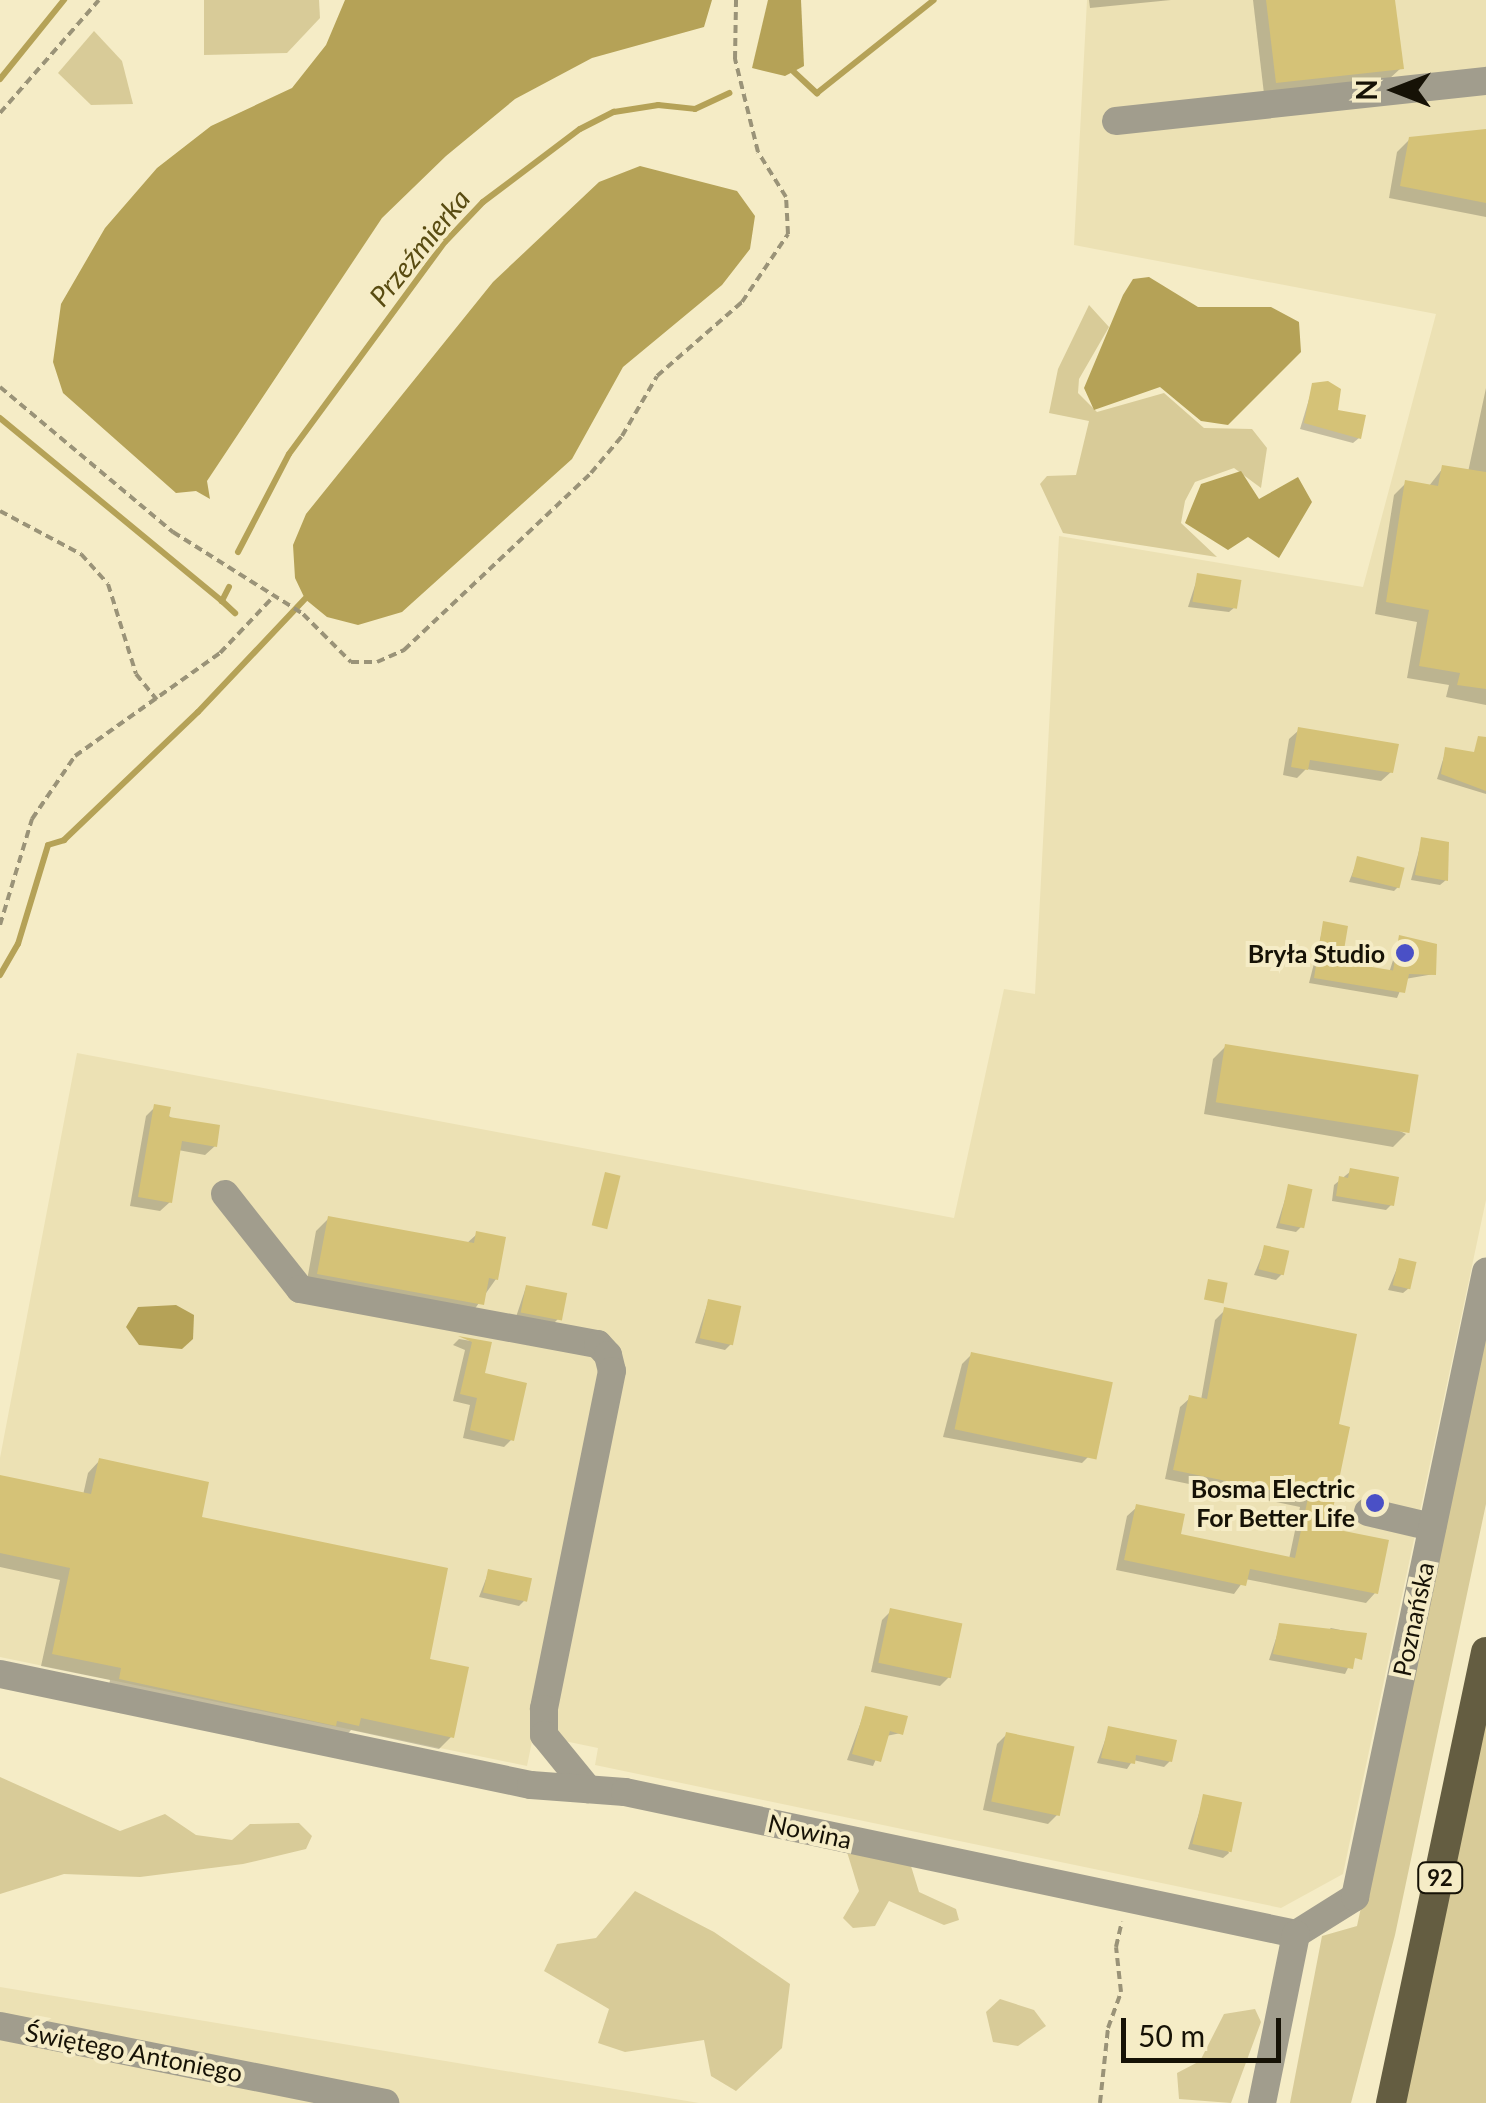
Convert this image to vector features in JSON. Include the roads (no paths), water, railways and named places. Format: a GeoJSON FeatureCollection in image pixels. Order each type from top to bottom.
{"type":"FeatureCollection","features":[{"type":"Feature","properties":{"kind":"main road","name":"92"},"geometry":{"type":"LineString","coordinates":[[1392,2103],[1486,1652]]}},
{"type":"Feature","properties":{"kind":"street"},"geometry":{"type":"LineString","coordinates":[[1116,121],[1486,81]]}},
{"type":"Feature","properties":{"kind":"street"},"geometry":{"type":"LineString","coordinates":[[225,1194],[300,1289],[598,1344],[608,1355],[612,1371],[544,1709],[544,1735],[588,1789]]}},
{"type":"Feature","properties":{"kind":"street","name":"Poznańska"},"geometry":{"type":"LineString","coordinates":[[1296,1934],[1355,1897],[1486,1272]]}},
{"type":"Feature","properties":{"kind":"street"},"geometry":{"type":"LineString","coordinates":[[1368,1512],[1432,1527]]}},
{"type":"Feature","properties":{"kind":"street","name":"Nowina"},"geometry":{"type":"LineString","coordinates":[[0,1674],[531,1785],[588,1789],[1296,1934]]}},
{"type":"Feature","properties":{"kind":"street"},"geometry":{"type":"LineString","coordinates":[[1262,2103],[1296,1934]]}},
{"type":"Feature","properties":{"kind":"street","name":"Świętego Antoniego"},"geometry":{"type":"LineString","coordinates":[[0,2026],[385,2103]]}},
{"type":"Feature","properties":{"kind":"waterway"},"geometry":{"type":"LineString","coordinates":[[0,79],[64,0]]}},
{"type":"Feature","properties":{"kind":"waterway","name":"Przeźmierka"},"geometry":{"type":"LineString","coordinates":[[793,71],[817,93],[934,0]]}},
{"type":"Feature","properties":{"kind":"waterway","name":"Przeźmierka"},"geometry":{"type":"LineString","coordinates":[[238,552],[289,454],[445,242],[483,202],[580,129],[614,112],[658,105],[695,109],[729,93]]}},
{"type":"Feature","properties":{"kind":"waterway"},"geometry":{"type":"LineString","coordinates":[[0,418],[222,601]]}},
{"type":"Feature","properties":{"kind":"waterway","name":"Przeźmierka"},"geometry":{"type":"LineString","coordinates":[[229,587],[222,601],[235,613]]}},
{"type":"Feature","properties":{"kind":"waterway","name":"Przeźmierka"},"geometry":{"type":"LineString","coordinates":[[0,975],[18,944],[48,845],[64,840],[198,712],[305,599]]}},
{"type":"Feature","properties":{"kind":"place","name":"Bryła Studio"},"geometry":{"type":"Point","coordinates":[1405,953]}},
{"type":"Feature","properties":{"kind":"place","name":"Bosma Electric For Better Life"},"geometry":{"type":"Point","coordinates":[1375,1503]}}]}
